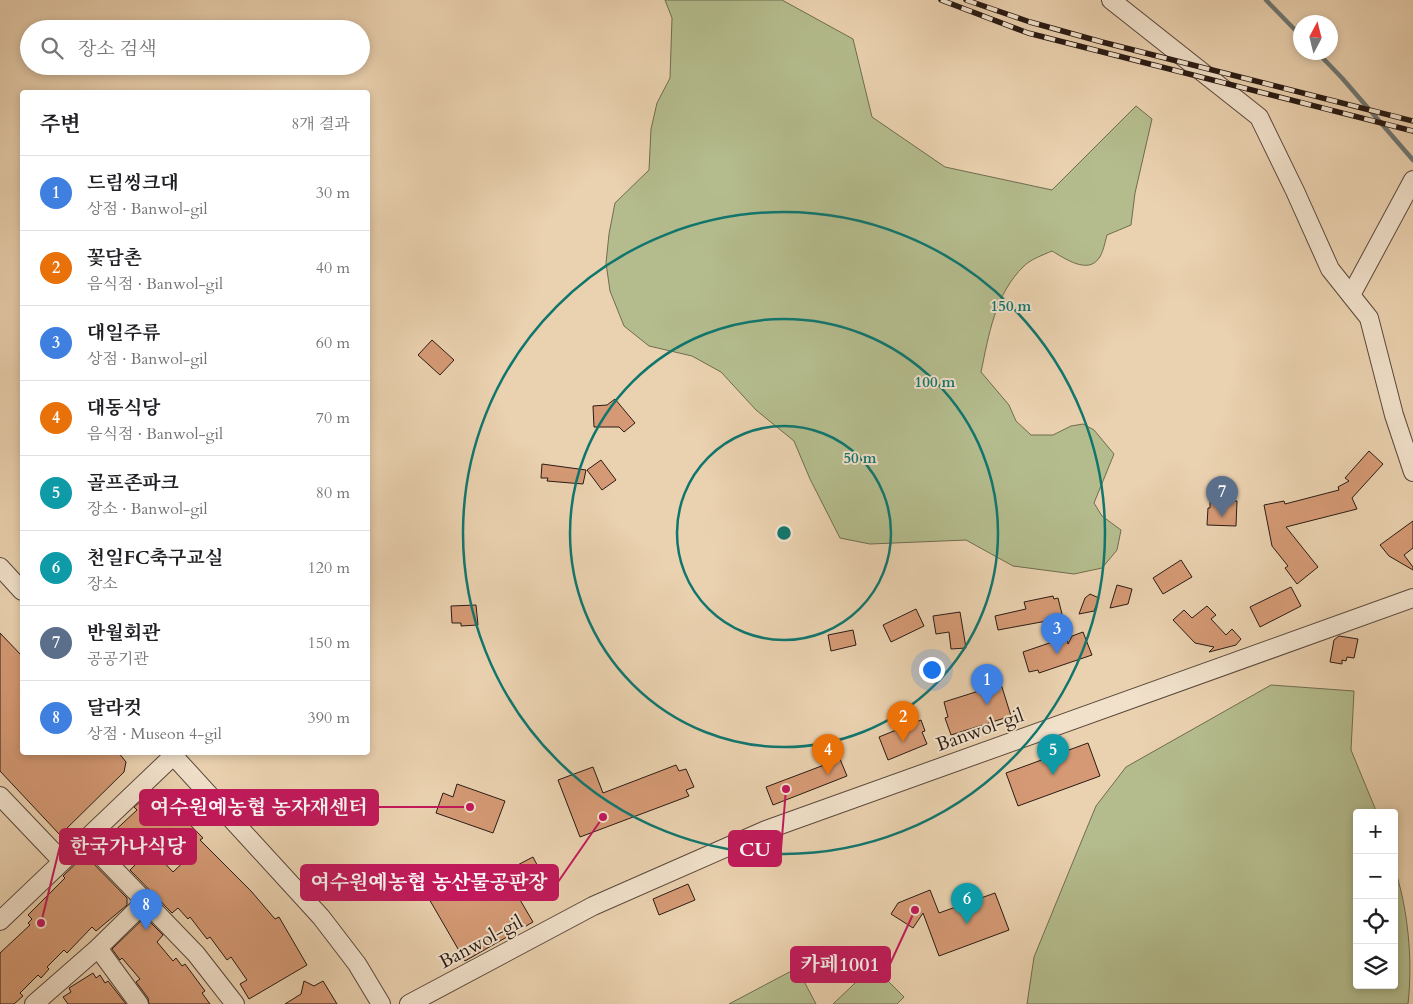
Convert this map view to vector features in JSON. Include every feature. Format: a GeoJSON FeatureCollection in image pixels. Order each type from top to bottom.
{"type":"FeatureCollection","features":[{"type":"Feature","properties":{"kind":"street"},"geometry":{"type":"LineString","coordinates":[[1111,0],[1259,117],[1296,191],[1330,269],[1369,318],[1394,415],[1413,472]]}},
{"type":"Feature","properties":{"kind":"street"},"geometry":{"type":"LineString","coordinates":[[1350,295],[1411,183]]}},
{"type":"Feature","properties":{"kind":"street"},"geometry":{"type":"LineString","coordinates":[[0,567],[20,589]]}},
{"type":"Feature","properties":{"kind":"street","name":"Banwol-gil"},"geometry":{"type":"LineString","coordinates":[[409,1004],[593,906],[766,830],[1413,598]]}},
{"type":"Feature","properties":{"kind":"street"},"geometry":{"type":"LineString","coordinates":[[0,921],[86,840],[171,755]]}},
{"type":"Feature","properties":{"kind":"street"},"geometry":{"type":"LineString","coordinates":[[173,755],[321,917],[357,964],[381,1004]]}},
{"type":"Feature","properties":{"kind":"street"},"geometry":{"type":"LineString","coordinates":[[0,796],[62,862]]}},
{"type":"Feature","properties":{"kind":"street"},"geometry":{"type":"LineString","coordinates":[[86,840],[196,954],[233,1003]]}},
{"type":"Feature","properties":{"kind":"street"},"geometry":{"type":"LineString","coordinates":[[43,1001],[146,901]]}},
{"type":"Feature","properties":{"kind":"street"},"geometry":{"type":"LineString","coordinates":[[98,948],[139,1004]]}},
{"type":"Feature","properties":{"kind":"green space"},"geometry":{"type":"Polygon","coordinates":[[[665,0],[782,0],[853,39],[872,117],[945,167],[1052,190],[1136,106],[1152,119],[1135,193],[1131,225],[1107,235],[1100,256],[1094,263],[1089,265],[1076,264],[1052,251],[1024,266],[1006,289],[1000,302],[990,329],[981,372],[1009,405],[1016,421],[1031,435],[1053,435],[1071,426],[1083,424],[1094,430],[1114,454],[1094,503],[1102,516],[1121,530],[1117,550],[1102,568],[1074,574],[1013,566],[966,540],[870,544],[840,538],[810,479],[794,441],[756,410],[721,372],[692,356],[649,346],[624,326],[610,291],[606,263],[609,234],[615,203],[649,170],[651,129],[657,103],[670,78],[672,18],[665,0]]]}},
{"type":"Feature","properties":{"kind":"green space"},"geometry":{"type":"Polygon","coordinates":[[[1271,685],[1354,691],[1351,750],[1375,809],[1353,809],[1353,989],[1398,989],[1398,879],[1408,934],[1410,970],[1408,1004],[1027,1004],[1034,957],[1096,806],[1126,767],[1271,685]]]}},
{"type":"Feature","properties":{"kind":"green space"},"geometry":{"type":"Polygon","coordinates":[[[873,966],[904,997],[897,1004],[833,1004],[873,966]]]}},
{"type":"Feature","properties":{"kind":"green space"},"geometry":{"type":"Polygon","coordinates":[[[797,968],[816,1004],[729,1004],[797,968]]]}},
{"type":"Feature","properties":{"kind":"building"},"geometry":{"type":"Polygon","coordinates":[[[432,340],[454,360],[440,375],[418,355],[432,340]]]}},
{"type":"Feature","properties":{"kind":"building"},"geometry":{"type":"Polygon","coordinates":[[[615,399],[635,423],[624,432],[619,427],[594,427],[593,406],[607,405],[615,399]]]}},
{"type":"Feature","properties":{"kind":"building"},"geometry":{"type":"Polygon","coordinates":[[[1369,451],[1383,464],[1352,498],[1357,509],[1286,527],[1318,567],[1297,584],[1285,568],[1288,566],[1272,546],[1264,505],[1284,501],[1285,504],[1339,490],[1338,487],[1349,481],[1345,478],[1369,451]]]}},
{"type":"Feature","properties":{"kind":"building"},"geometry":{"type":"Polygon","coordinates":[[[601,460],[616,480],[602,490],[587,470],[601,460]]]}},
{"type":"Feature","properties":{"kind":"building"},"geometry":{"type":"Polygon","coordinates":[[[542,464],[586,470],[583,484],[547,481],[548,478],[541,478],[542,464]]]}},
{"type":"Feature","properties":{"kind":"building"},"geometry":{"type":"Polygon","coordinates":[[[1210,500],[1237,501],[1236,526],[1207,525],[1210,500]]]}},
{"type":"Feature","properties":{"kind":"building"},"geometry":{"type":"Polygon","coordinates":[[[1413,521],[1413,548],[1404,555],[1413,567],[1413,570],[1389,556],[1380,545],[1413,521]]]}},
{"type":"Feature","properties":{"kind":"building"},"geometry":{"type":"Polygon","coordinates":[[[1181,560],[1192,577],[1163,594],[1153,578],[1181,560]]]}},
{"type":"Feature","properties":{"kind":"building"},"geometry":{"type":"Polygon","coordinates":[[[1117,585],[1132,589],[1128,604],[1110,608],[1117,585]]]}},
{"type":"Feature","properties":{"kind":"building"},"geometry":{"type":"Polygon","coordinates":[[[1291,587],[1301,606],[1260,627],[1250,607],[1291,587]]]}},
{"type":"Feature","properties":{"kind":"building"},"geometry":{"type":"Polygon","coordinates":[[[1090,594],[1099,598],[1094,611],[1079,614],[1085,598],[1090,594]]]}},
{"type":"Feature","properties":{"kind":"building"},"geometry":{"type":"Polygon","coordinates":[[[1053,596],[1054,599],[1058,598],[1063,618],[998,630],[995,616],[1026,609],[1024,602],[1053,596]]]}},
{"type":"Feature","properties":{"kind":"building"},"geometry":{"type":"Polygon","coordinates":[[[476,605],[478,625],[461,626],[461,623],[452,623],[451,606],[476,605]]]}},
{"type":"Feature","properties":{"kind":"building"},"geometry":{"type":"Polygon","coordinates":[[[1207,606],[1216,615],[1211,619],[1226,635],[1232,629],[1241,639],[1236,645],[1209,652],[1214,647],[1195,643],[1173,620],[1184,610],[1192,618],[1207,606]]]}},
{"type":"Feature","properties":{"kind":"building"},"geometry":{"type":"Polygon","coordinates":[[[916,609],[924,626],[891,642],[883,625],[916,609]]]}},
{"type":"Feature","properties":{"kind":"building"},"geometry":{"type":"Polygon","coordinates":[[[960,612],[966,648],[951,649],[949,632],[936,634],[933,616],[960,612]]]}},
{"type":"Feature","properties":{"kind":"building"},"geometry":{"type":"Polygon","coordinates":[[[853,630],[856,645],[831,651],[828,635],[853,630]]]}},
{"type":"Feature","properties":{"kind":"building"},"geometry":{"type":"Polygon","coordinates":[[[1083,632],[1092,655],[1039,673],[1038,670],[1029,672],[1023,652],[1067,637],[1068,644],[1072,636],[1083,632]]]}},
{"type":"Feature","properties":{"kind":"building"},"geometry":{"type":"Polygon","coordinates":[[[0,633],[20,654],[20,755],[120,755],[126,762],[124,772],[60,835],[0,771],[0,633]]]}},
{"type":"Feature","properties":{"kind":"building"},"geometry":{"type":"Polygon","coordinates":[[[1339,636],[1358,639],[1354,658],[1347,657],[1346,661],[1342,660],[1342,664],[1330,662],[1334,640],[1339,636]]]}},
{"type":"Feature","properties":{"kind":"building"},"geometry":{"type":"Polygon","coordinates":[[[1001,684],[1011,716],[951,735],[945,718],[948,717],[944,702],[1001,684]]]}},
{"type":"Feature","properties":{"kind":"building"},"geometry":{"type":"Polygon","coordinates":[[[921,720],[925,731],[922,732],[927,744],[888,760],[879,737],[921,720]]]}},
{"type":"Feature","properties":{"kind":"building"},"geometry":{"type":"Polygon","coordinates":[[[1088,743],[1100,776],[1018,806],[1006,773],[1088,743]]]}},
{"type":"Feature","properties":{"kind":"building"},"geometry":{"type":"Polygon","coordinates":[[[840,759],[847,776],[773,805],[766,787],[840,759]]]}},
{"type":"Feature","properties":{"kind":"building"},"geometry":{"type":"Polygon","coordinates":[[[676,765],[679,771],[686,769],[694,787],[686,790],[689,796],[580,837],[558,780],[593,767],[603,793],[676,765]]]}},
{"type":"Feature","properties":{"kind":"building"},"geometry":{"type":"Polygon","coordinates":[[[457,784],[505,801],[493,833],[436,813],[443,793],[453,797],[457,784]]]}},
{"type":"Feature","properties":{"kind":"building"},"geometry":{"type":"Polygon","coordinates":[[[149,794],[160,794],[203,838],[200,840],[251,891],[275,919],[279,917],[307,965],[249,999],[240,984],[247,980],[231,957],[227,960],[210,937],[207,939],[190,917],[188,919],[178,908],[172,913],[130,870],[142,858],[127,842],[114,854],[108,847],[109,836],[137,810],[134,807],[149,794]],[[174,840],[158,856],[173,872],[190,856],[174,840]]]}},
{"type":"Feature","properties":{"kind":"building"},"geometry":{"type":"Polygon","coordinates":[[[83,857],[87,857],[127,898],[127,905],[96,931],[92,927],[67,953],[64,950],[47,967],[49,969],[41,978],[38,975],[20,993],[23,996],[14,1004],[0,1004],[0,953],[30,925],[28,923],[32,919],[28,915],[83,857]]]}},
{"type":"Feature","properties":{"kind":"building"},"geometry":{"type":"Polygon","coordinates":[[[533,857],[547,884],[519,898],[533,922],[465,961],[421,885],[458,865],[460,870],[465,867],[468,873],[476,869],[479,874],[488,869],[492,875],[502,870],[504,872],[533,857]]]}},
{"type":"Feature","properties":{"kind":"building"},"geometry":{"type":"Polygon","coordinates":[[[688,884],[695,900],[659,915],[653,899],[688,884]]]}},
{"type":"Feature","properties":{"kind":"building"},"geometry":{"type":"Polygon","coordinates":[[[930,890],[939,913],[995,893],[1009,930],[939,956],[923,913],[913,928],[891,914],[898,903],[930,890]]]}},
{"type":"Feature","properties":{"kind":"building"},"geometry":{"type":"Polygon","coordinates":[[[145,917],[163,935],[157,942],[173,961],[176,958],[182,966],[185,964],[205,991],[202,993],[210,1004],[149,1004],[148,998],[136,982],[140,979],[122,958],[120,960],[112,949],[145,917]]]}},
{"type":"Feature","properties":{"kind":"building"},"geometry":{"type":"Polygon","coordinates":[[[93,973],[96,978],[100,975],[105,983],[108,981],[126,1004],[68,1004],[63,997],[71,992],[69,988],[93,973]]]}},
{"type":"Feature","properties":{"kind":"building"},"geometry":{"type":"Polygon","coordinates":[[[304,981],[314,986],[323,981],[337,1004],[285,1004],[301,994],[304,981]]]}},
{"type":"Feature","properties":{"kind":"waterway"},"geometry":{"type":"LineString","coordinates":[[1266,0],[1293,28]]}},
{"type":"Feature","properties":{"kind":"waterway"},"geometry":{"type":"LineString","coordinates":[[1325,60],[1413,160]]}},
{"type":"Feature","properties":{"kind":"railway"},"geometry":{"type":"LineString","coordinates":[[941,0],[1028,33],[1413,131]]}},
{"type":"Feature","properties":{"kind":"railway"},"geometry":{"type":"LineString","coordinates":[[966,0],[1030,22],[1102,42],[1413,121]]}},
{"type":"Feature","properties":{"kind":"place","name":"반월회관"},"geometry":{"type":"Point","coordinates":[1222,517]}},
{"type":"Feature","properties":{"kind":"place","name":"대일주류"},"geometry":{"type":"Point","coordinates":[1057,654]}},
{"type":"Feature","properties":{"kind":"place","name":"드림씽크대"},"geometry":{"type":"Point","coordinates":[987,705]}},
{"type":"Feature","properties":{"kind":"place","name":"꽃담촌"},"geometry":{"type":"Point","coordinates":[903,742]}},
{"type":"Feature","properties":{"kind":"place","name":"대동식당"},"geometry":{"type":"Point","coordinates":[828,775]}},
{"type":"Feature","properties":{"kind":"place","name":"골프존파크"},"geometry":{"type":"Point","coordinates":[1053,775]}},
{"type":"Feature","properties":{"kind":"place","name":"CU"},"geometry":{"type":"Point","coordinates":[786,789]}},
{"type":"Feature","properties":{"kind":"place","name":"여수원예농협 농자재센터"},"geometry":{"type":"Point","coordinates":[470,807]}},
{"type":"Feature","properties":{"kind":"place","name":"여수원예농협 농산물공판장"},"geometry":{"type":"Point","coordinates":[603,817]}},
{"type":"Feature","properties":{"kind":"place","name":"카페1001"},"geometry":{"type":"Point","coordinates":[915,910]}},
{"type":"Feature","properties":{"kind":"place","name":"한국가나식당"},"geometry":{"type":"Point","coordinates":[41,923]}},
{"type":"Feature","properties":{"kind":"place","name":"천일FC축구교실"},"geometry":{"type":"Point","coordinates":[967,924]}},
{"type":"Feature","properties":{"kind":"place","name":"달라컷"},"geometry":{"type":"Point","coordinates":[146,930]}}]}
